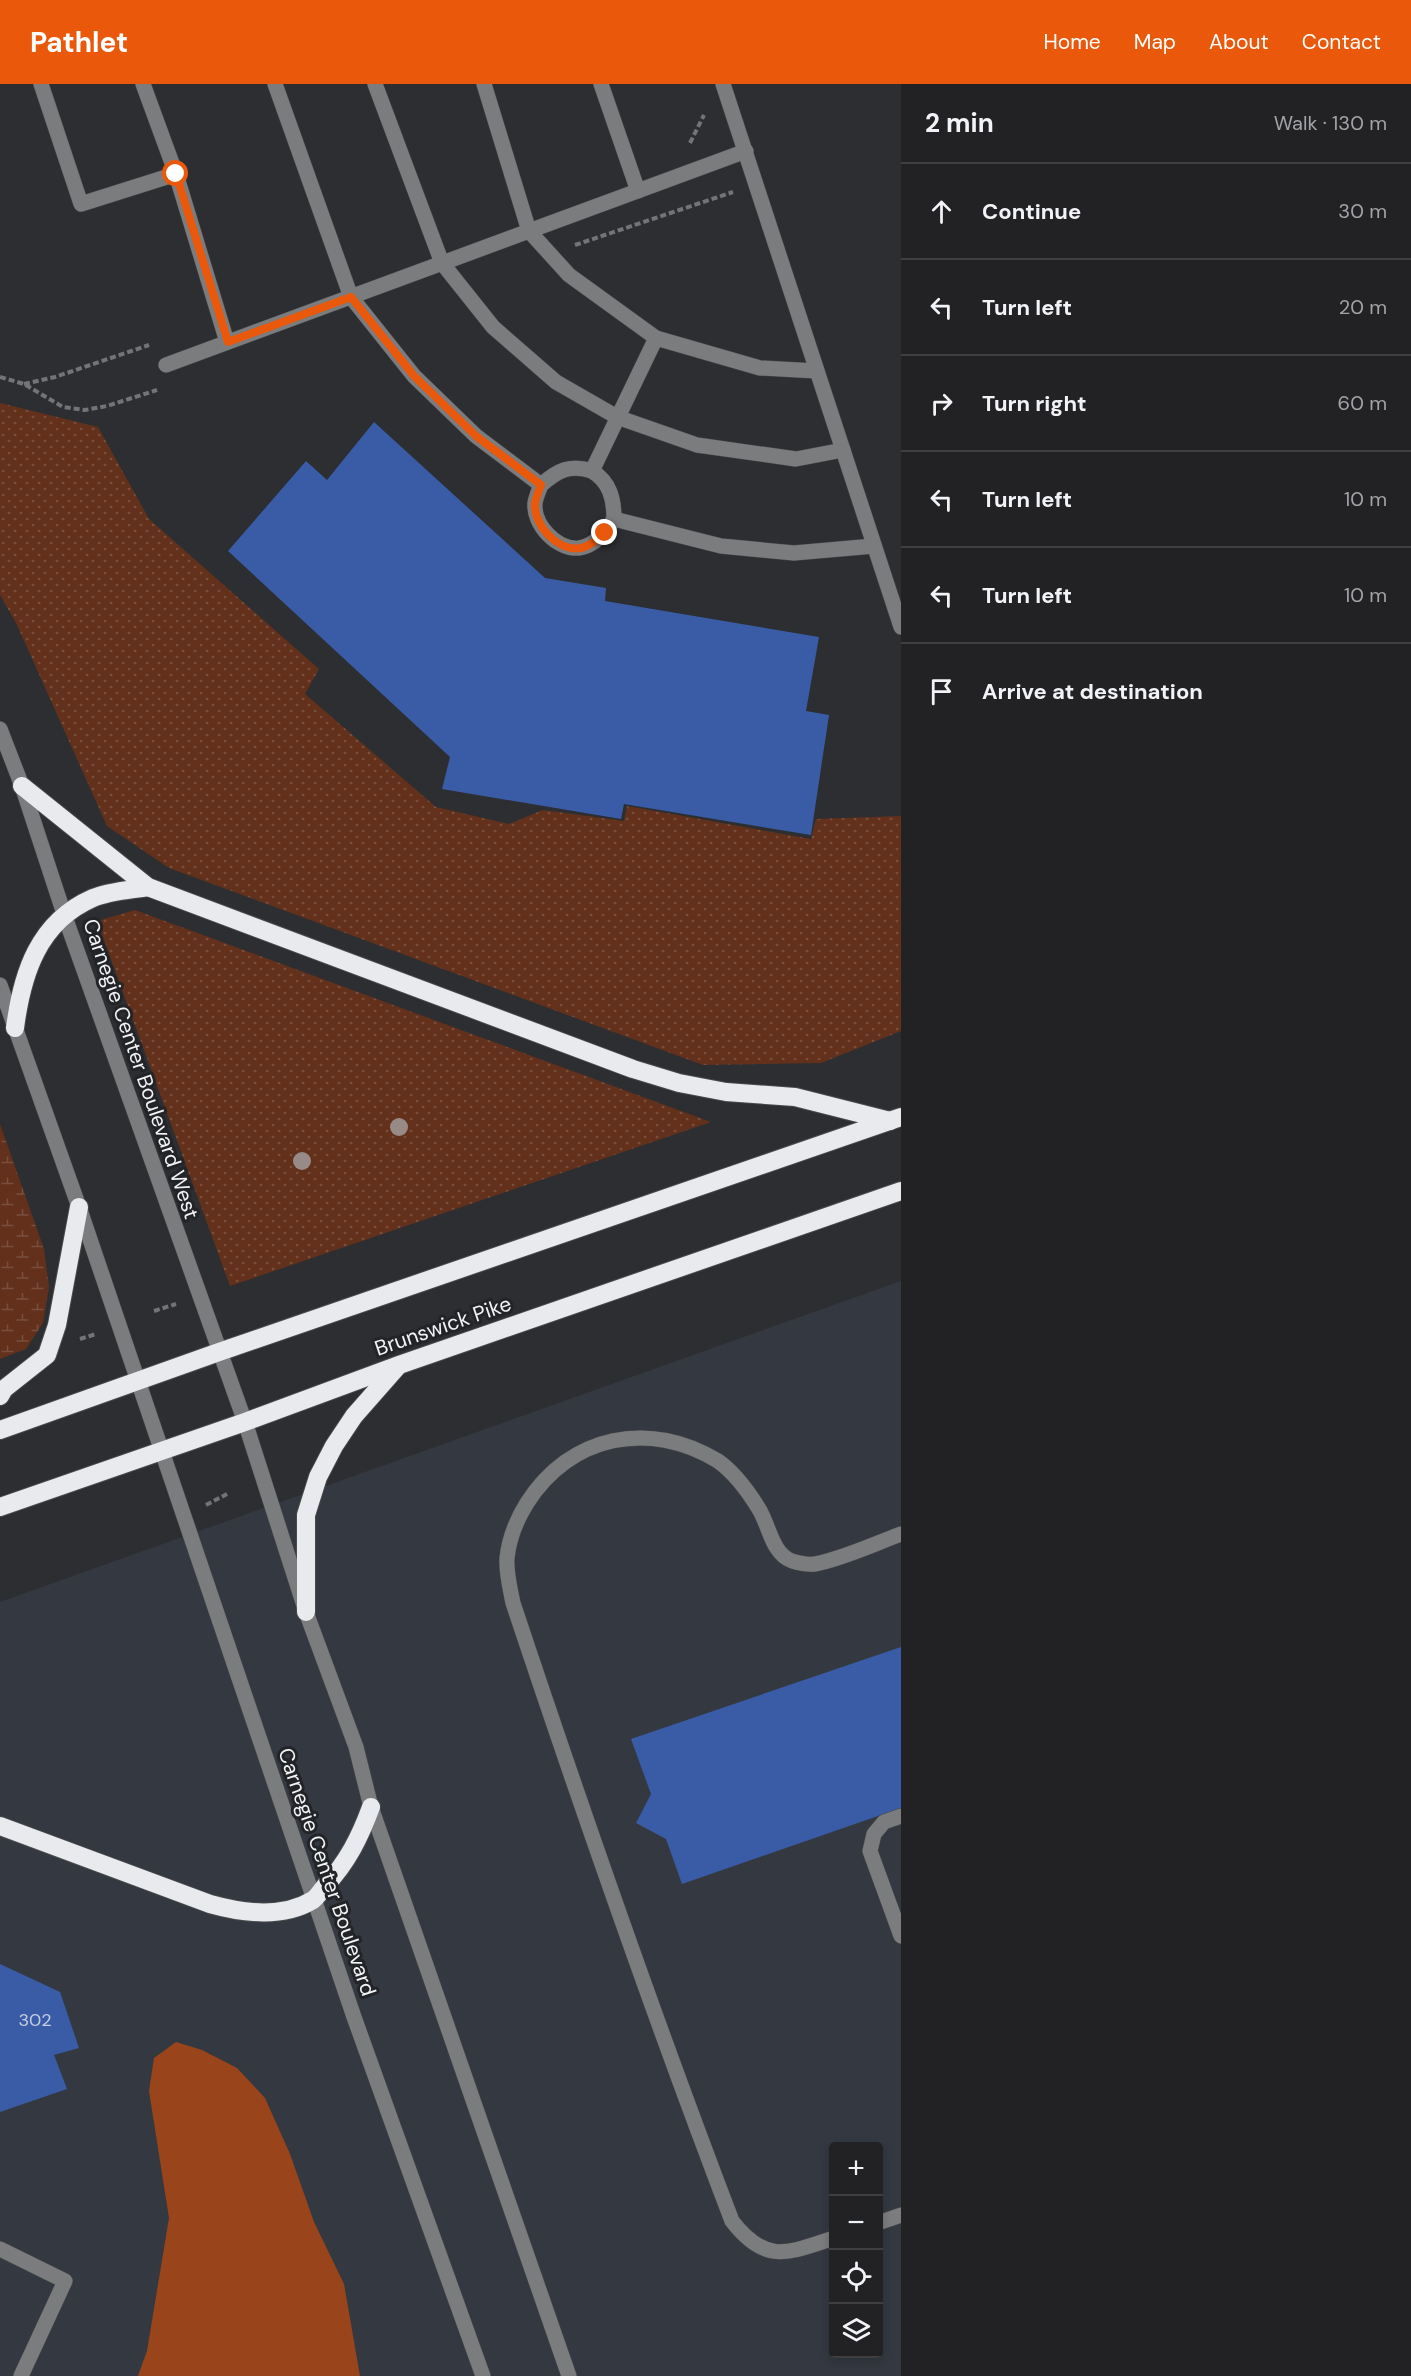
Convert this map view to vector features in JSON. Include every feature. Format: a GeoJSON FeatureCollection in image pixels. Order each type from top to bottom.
{"type":"FeatureCollection","features":[{"type":"Feature","properties":{"kind":"highway"},"geometry":{"type":"LineString","coordinates":[[22,786],[148,887],[633,1069],[688,1085],[726,1092],[795,1097],[896,1119]]}},
{"type":"Feature","properties":{"kind":"highway"},"geometry":{"type":"LineString","coordinates":[[15,1028],[20,992],[34,953],[48,933],[65,916],[96,897],[148,887]]}},
{"type":"Feature","properties":{"kind":"highway"},"geometry":{"type":"LineString","coordinates":[[0,1430],[138,1380],[896,1119]]}},
{"type":"Feature","properties":{"kind":"highway","name":"Brunswick Pike"},"geometry":{"type":"LineString","coordinates":[[0,1507],[245,1422],[399,1365],[901,1191]]}},
{"type":"Feature","properties":{"kind":"highway"},"geometry":{"type":"LineString","coordinates":[[0,1396],[4,1389],[47,1355],[57,1325],[79,1207]]}},
{"type":"Feature","properties":{"kind":"highway"},"geometry":{"type":"LineString","coordinates":[[306,1612],[306,1515],[318,1477],[334,1446],[354,1416],[399,1365]]}},
{"type":"Feature","properties":{"kind":"highway"},"geometry":{"type":"LineString","coordinates":[[0,1826],[210,1904],[238,1912],[280,1911],[314,1899],[343,1867],[363,1831],[370,1807]]}},
{"type":"Feature","properties":{"kind":"street"},"geometry":{"type":"LineString","coordinates":[[41,84],[81,204],[176,174]]}},
{"type":"Feature","properties":{"kind":"street"},"geometry":{"type":"LineString","coordinates":[[143,84],[176,174],[228,342]]}},
{"type":"Feature","properties":{"kind":"street"},"geometry":{"type":"LineString","coordinates":[[275,84],[351,297],[414,376],[476,436],[541,485]]}},
{"type":"Feature","properties":{"kind":"street"},"geometry":{"type":"LineString","coordinates":[[375,84],[442,263],[493,327],[556,382],[617,417],[698,445],[796,459],[843,450]]}},
{"type":"Feature","properties":{"kind":"street"},"geometry":{"type":"LineString","coordinates":[[484,84],[528,231],[569,275],[656,338],[760,368],[817,371]]}},
{"type":"Feature","properties":{"kind":"street"},"geometry":{"type":"LineString","coordinates":[[601,84],[638,191]]}},
{"type":"Feature","properties":{"kind":"street"},"geometry":{"type":"LineString","coordinates":[[723,84],[901,627]]}},
{"type":"Feature","properties":{"kind":"street"},"geometry":{"type":"LineString","coordinates":[[166,365],[746,151]]}},
{"type":"Feature","properties":{"kind":"street"},"geometry":{"type":"LineString","coordinates":[[592,471],[656,338]]}},
{"type":"Feature","properties":{"kind":"street"},"geometry":{"type":"LineString","coordinates":[[580,468],[592,471],[602,477],[610,492],[614,503],[614,519],[605,533],[591,544],[579,548],[563,544],[549,536],[538,520],[535,504],[541,485],[556,472],[580,468]]}},
{"type":"Feature","properties":{"kind":"street"},"geometry":{"type":"LineString","coordinates":[[614,519],[722,546],[794,553],[874,546]]}},
{"type":"Feature","properties":{"kind":"street","name":"Carnegie Center Boulevard West"},"geometry":{"type":"LineString","coordinates":[[0,729],[245,1422]]}},
{"type":"Feature","properties":{"kind":"street"},"geometry":{"type":"LineString","coordinates":[[0,985],[138,1380]]}},
{"type":"Feature","properties":{"kind":"street","name":"Carnegie Center Boulevard"},"geometry":{"type":"LineString","coordinates":[[138,1380],[314,1899],[483,2376]]}},
{"type":"Feature","properties":{"kind":"street"},"geometry":{"type":"LineString","coordinates":[[245,1422],[306,1612],[356,1747],[370,1807],[569,2376]]}},
{"type":"Feature","properties":{"kind":"street"},"geometry":{"type":"LineString","coordinates":[[829,2240],[789,2252],[773,2252],[743,2234],[732,2221],[654,2015],[560,1745],[513,1603],[508,1581],[507,1557],[514,1530],[524,1508],[537,1487],[555,1469],[575,1454],[600,1443],[629,1438],[659,1438],[691,1447],[719,1462],[742,1483],[760,1511],[775,1545],[790,1561],[813,1565],[901,1534]]}},
{"type":"Feature","properties":{"kind":"street"},"geometry":{"type":"LineString","coordinates":[[901,1816],[884,1822],[874,1834],[870,1851],[901,1936]]}},
{"type":"Feature","properties":{"kind":"street"},"geometry":{"type":"LineString","coordinates":[[883,2222],[901,2215]]}},
{"type":"Feature","properties":{"kind":"street"},"geometry":{"type":"LineString","coordinates":[[0,2249],[65,2282],[21,2376]]}},
{"type":"Feature","properties":{"kind":"path"},"geometry":{"type":"LineString","coordinates":[[154,1311],[176,1304]]}},
{"type":"Feature","properties":{"kind":"path"},"geometry":{"type":"LineString","coordinates":[[206,1505],[227,1494]]}},
{"type":"Feature","properties":{"kind":"shaded area"},"geometry":{"type":"Polygon","coordinates":[[[901,1281],[901,2376],[0,2376],[0,1602],[901,1281]]]}},
{"type":"Feature","properties":{"kind":"shaded area"},"geometry":{"type":"Polygon","coordinates":[[[176,2042],[202,2050],[237,2068],[265,2098],[290,2154],[314,2222],[344,2284],[360,2376],[138,2376],[147,2351],[169,2218],[149,2091],[154,2058],[176,2042]]]}},
{"type":"Feature","properties":{"kind":"green space"},"geometry":{"type":"Polygon","coordinates":[[[0,403],[98,427],[149,519],[319,669],[305,694],[436,807],[509,824],[543,810],[624,821],[627,806],[811,839],[816,819],[901,816],[901,1031],[821,1063],[703,1065],[169,868],[107,826],[17,625],[0,595],[0,403]]]}},
{"type":"Feature","properties":{"kind":"green space"},"geometry":{"type":"Polygon","coordinates":[[[135,910],[711,1122],[230,1286],[97,921],[135,910]]]}},
{"type":"Feature","properties":{"kind":"green space"},"geometry":{"type":"Polygon","coordinates":[[[0,1124],[44,1249],[49,1287],[43,1323],[26,1349],[0,1359],[0,1124]]]}},
{"type":"Feature","properties":{"kind":"building"},"geometry":{"type":"Polygon","coordinates":[[[374,422],[545,578],[606,588],[605,601],[819,637],[806,711],[829,715],[811,835],[624,804],[621,819],[442,789],[450,757],[228,551],[306,461],[327,480],[374,422]]]}},
{"type":"Feature","properties":{"kind":"building"},"geometry":{"type":"Polygon","coordinates":[[[901,1647],[901,1808],[682,1884],[666,1839],[636,1823],[651,1794],[631,1739],[901,1647]]]}},
{"type":"Feature","properties":{"kind":"building"},"geometry":{"type":"Polygon","coordinates":[[[0,1964],[60,1992],[79,2048],[54,2055],[67,2089],[0,2112],[0,1964]]]}},
{"type":"Feature","properties":{"kind":"route"},"geometry":{"type":"LineString","coordinates":[[176,174],[228,342],[351,297],[414,376],[476,436],[541,485],[535,504],[538,520],[549,536],[563,544],[579,548],[591,544],[605,533]]}}]}
